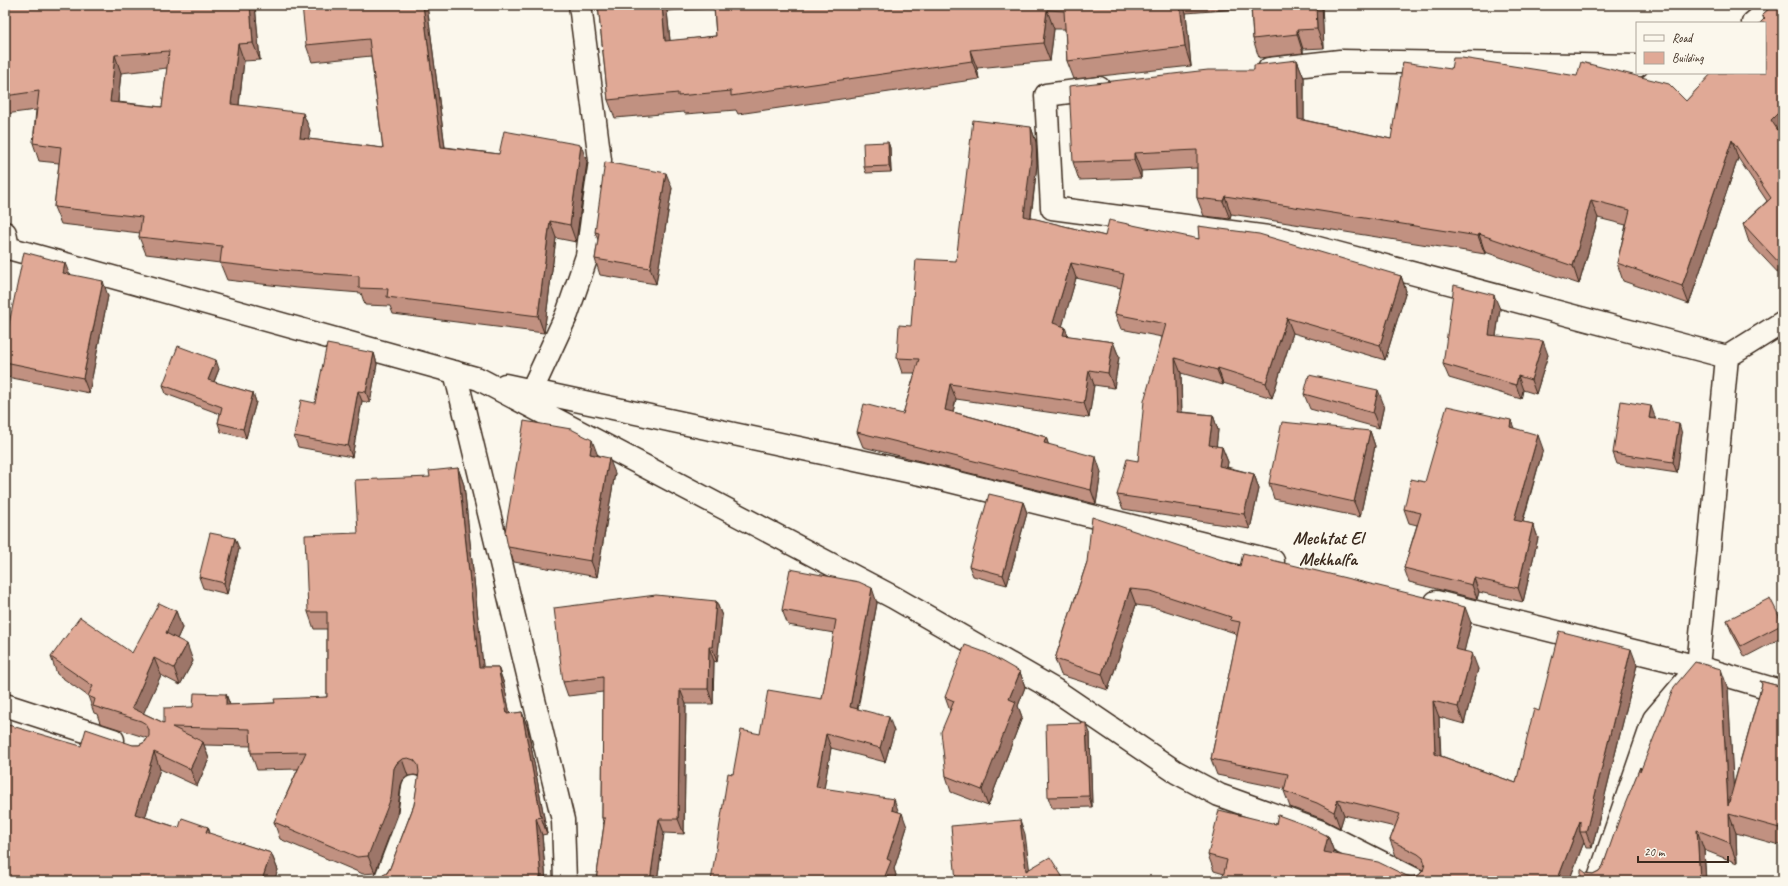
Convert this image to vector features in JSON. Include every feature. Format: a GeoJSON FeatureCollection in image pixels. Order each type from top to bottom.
{"type":"FeatureCollection","features":[{"type":"Feature","properties":{"kind":"street"},"geometry":{"type":"LineString","coordinates":[[532,390],[567,314],[587,256],[600,160],[580,5]]}},
{"type":"Feature","properties":{"kind":"street"},"geometry":{"type":"LineString","coordinates":[[1754,22],[1774,5]]}},
{"type":"Feature","properties":{"kind":"street"},"geometry":{"type":"LineString","coordinates":[[1252,71],[1340,61],[1636,66]]}},
{"type":"Feature","properties":{"kind":"street"},"geometry":{"type":"LineString","coordinates":[[1117,86],[1046,95],[1052,208],[1284,239],[1728,357],[1783,322]]}},
{"type":"Feature","properties":{"kind":"street"},"geometry":{"type":"LineString","coordinates":[[6,249],[479,379],[930,476],[1294,566]]}},
{"type":"Feature","properties":{"kind":"street"},"geometry":{"type":"LineString","coordinates":[[1598,881],[1654,719],[1698,667],[1728,357]]}},
{"type":"Feature","properties":{"kind":"street"},"geometry":{"type":"LineString","coordinates":[[455,372],[563,820],[565,881]]}},
{"type":"Feature","properties":{"kind":"street"},"geometry":{"type":"LineString","coordinates":[[479,379],[893,597],[1055,690],[1176,772],[1219,795],[1319,831],[1418,881]]}},
{"type":"Feature","properties":{"kind":"street"},"geometry":{"type":"LineString","coordinates":[[1418,597],[1698,667],[1783,692]]}},
{"type":"Feature","properties":{"kind":"street"},"geometry":{"type":"LineString","coordinates":[[5,705],[135,748]]}},
{"type":"Feature","properties":{"kind":"street"},"geometry":{"type":"LineString","coordinates":[[385,881],[409,818],[413,787]]}},
{"type":"Feature","properties":{"kind":"building"},"geometry":{"type":"Polygon","coordinates":[[[5,5],[250,5],[253,43],[238,44],[231,104],[303,113],[300,138],[383,148],[369,39],[306,45],[302,5],[423,5],[441,147],[499,154],[504,131],[581,145],[570,225],[550,221],[538,316],[387,297],[388,289],[359,288],[359,276],[291,271],[220,263],[222,246],[139,237],[142,217],[54,207],[61,147],[33,143],[39,91],[5,96],[5,5]],[[169,51],[115,55],[110,102],[162,107],[169,51]]]}},
{"type":"Feature","properties":{"kind":"building"},"geometry":{"type":"Polygon","coordinates":[[[598,5],[662,5],[665,41],[716,36],[714,5],[1180,5],[1185,47],[1067,61],[1064,11],[1047,10],[1043,43],[970,50],[972,61],[731,96],[731,91],[678,96],[678,93],[608,100],[598,5]]]}},
{"type":"Feature","properties":{"kind":"building"},"geometry":{"type":"Polygon","coordinates":[[[1251,5],[1316,5],[1317,29],[1297,30],[1297,34],[1253,39],[1251,5]]]}},
{"type":"Feature","properties":{"kind":"building"},"geometry":{"type":"Polygon","coordinates":[[[1773,5],[1783,5],[1783,108],[1771,120],[1783,138],[1783,267],[1743,224],[1771,198],[1732,140],[1682,286],[1617,263],[1630,210],[1591,200],[1573,266],[1479,234],[1478,236],[1225,196],[1223,201],[1197,198],[1197,150],[1134,153],[1134,160],[1073,162],[1069,86],[1208,70],[1254,70],[1254,65],[1297,60],[1298,119],[1391,139],[1403,62],[1451,69],[1453,58],[1462,58],[1577,76],[1581,62],[1669,84],[1686,101],[1711,74],[1766,74],[1766,22],[1761,22],[1765,18],[1762,15],[1773,5]]]}},
{"type":"Feature","properties":{"kind":"building"},"geometry":{"type":"Polygon","coordinates":[[[973,120],[1031,127],[1032,150],[1024,216],[1105,236],[1109,220],[1199,239],[1198,226],[1259,234],[1401,276],[1380,345],[1287,318],[1266,383],[1218,368],[1217,370],[1175,358],[1177,412],[1213,415],[1209,445],[1222,447],[1219,466],[1254,474],[1244,514],[1117,495],[1127,459],[1138,461],[1144,401],[1166,324],[1115,314],[1124,274],[1071,263],[1053,323],[1065,327],[1063,335],[1113,342],[1108,373],[1089,370],[1084,403],[950,384],[945,410],[1046,437],[1044,443],[1096,457],[1091,490],[857,432],[864,404],[903,414],[919,359],[897,358],[899,325],[911,326],[916,259],[956,261],[973,120]]]}},
{"type":"Feature","properties":{"kind":"building"},"geometry":{"type":"Polygon","coordinates":[[[888,142],[889,166],[864,167],[863,143],[888,142]]]}},
{"type":"Feature","properties":{"kind":"building"},"geometry":{"type":"Polygon","coordinates":[[[605,162],[666,173],[650,268],[595,259],[599,233],[595,232],[605,162]]]}},
{"type":"Feature","properties":{"kind":"building"},"geometry":{"type":"Polygon","coordinates":[[[24,252],[65,263],[63,273],[103,281],[83,378],[5,362],[5,343],[24,252]]]}},
{"type":"Feature","properties":{"kind":"building"},"geometry":{"type":"Polygon","coordinates":[[[1454,285],[1494,295],[1489,335],[1543,341],[1531,380],[1518,376],[1516,385],[1443,364],[1454,285]]]}},
{"type":"Feature","properties":{"kind":"building"},"geometry":{"type":"Polygon","coordinates":[[[327,344],[374,353],[366,392],[358,391],[348,446],[294,436],[301,400],[315,403],[327,344]]]}},
{"type":"Feature","properties":{"kind":"building"},"geometry":{"type":"Polygon","coordinates":[[[178,346],[216,360],[208,380],[253,393],[243,429],[218,423],[222,407],[163,385],[178,346]]]}},
{"type":"Feature","properties":{"kind":"building"},"geometry":{"type":"Polygon","coordinates":[[[1309,375],[1378,390],[1373,413],[1304,394],[1309,375]]]}},
{"type":"Feature","properties":{"kind":"building"},"geometry":{"type":"Polygon","coordinates":[[[1621,401],[1651,406],[1649,418],[1679,423],[1673,462],[1613,453],[1621,401]]]}},
{"type":"Feature","properties":{"kind":"building"},"geometry":{"type":"Polygon","coordinates":[[[1447,406],[1511,420],[1510,427],[1538,435],[1514,520],[1533,524],[1518,588],[1474,578],[1472,585],[1404,568],[1421,513],[1404,509],[1411,479],[1425,482],[1447,406]]]}},
{"type":"Feature","properties":{"kind":"building"},"geometry":{"type":"Polygon","coordinates":[[[524,421],[571,429],[592,440],[590,454],[609,458],[591,561],[508,547],[505,532],[524,421]]]}},
{"type":"Feature","properties":{"kind":"building"},"geometry":{"type":"Polygon","coordinates":[[[1282,422],[1370,431],[1354,502],[1269,483],[1282,422]]]}},
{"type":"Feature","properties":{"kind":"building"},"geometry":{"type":"Polygon","coordinates":[[[458,468],[479,667],[498,667],[507,714],[522,712],[541,817],[536,818],[541,881],[381,881],[383,875],[387,873],[390,868],[414,805],[419,772],[418,765],[414,760],[408,758],[402,759],[394,768],[391,798],[368,856],[357,857],[274,822],[306,752],[251,753],[250,729],[172,727],[203,742],[190,769],[154,752],[135,814],[179,828],[182,818],[208,827],[206,832],[271,853],[263,877],[276,881],[5,881],[5,724],[81,746],[86,729],[133,745],[139,745],[145,742],[149,736],[149,730],[146,724],[141,721],[93,706],[95,699],[88,696],[93,686],[51,657],[80,617],[132,653],[159,603],[176,611],[166,633],[187,644],[174,668],[154,658],[132,708],[164,723],[164,708],[193,707],[194,693],[226,694],[226,705],[275,703],[274,699],[327,697],[327,612],[308,612],[305,535],[358,533],[355,480],[430,477],[429,471],[458,468]]]}},
{"type":"Feature","properties":{"kind":"building"},"geometry":{"type":"Polygon","coordinates":[[[989,494],[1023,502],[1003,575],[969,566],[989,494]]]}},
{"type":"Feature","properties":{"kind":"building"},"geometry":{"type":"Polygon","coordinates":[[[1092,517],[1240,566],[1243,553],[1465,607],[1455,649],[1472,653],[1458,707],[1433,701],[1435,754],[1516,783],[1534,709],[1539,711],[1559,631],[1631,649],[1586,832],[1580,832],[1580,821],[1557,881],[1222,881],[1227,860],[1208,855],[1219,810],[1276,824],[1278,815],[1308,826],[1328,836],[1324,852],[1378,862],[1407,876],[1413,877],[1419,875],[1423,871],[1425,864],[1423,858],[1418,854],[1390,840],[1400,814],[1338,799],[1334,812],[1317,803],[1284,791],[1288,774],[1211,759],[1240,622],[1230,620],[1231,617],[1151,591],[1130,589],[1102,674],[1055,659],[1087,562],[1092,517]]]}},
{"type":"Feature","properties":{"kind":"building"},"geometry":{"type":"Polygon","coordinates":[[[210,533],[235,538],[224,583],[199,577],[210,533]]]}},
{"type":"Feature","properties":{"kind":"building"},"geometry":{"type":"Polygon","coordinates":[[[790,569],[859,582],[872,588],[850,707],[889,717],[880,748],[826,734],[816,787],[894,799],[892,810],[902,813],[887,859],[891,861],[885,876],[895,880],[894,881],[711,881],[728,773],[733,774],[741,730],[760,734],[768,690],[822,699],[836,620],[782,610],[790,569]]]}},
{"type":"Feature","properties":{"kind":"building"},"geometry":{"type":"Polygon","coordinates":[[[656,595],[716,601],[712,647],[709,647],[708,689],[680,689],[678,819],[659,819],[650,881],[596,881],[605,818],[602,818],[603,677],[563,682],[554,608],[656,595]]]}},
{"type":"Feature","properties":{"kind":"building"},"geometry":{"type":"Polygon","coordinates":[[[1770,598],[1783,624],[1741,646],[1727,620],[1770,598]]]}},
{"type":"Feature","properties":{"kind":"building"},"geometry":{"type":"Polygon","coordinates":[[[965,645],[987,653],[1020,672],[1009,699],[1016,702],[982,790],[946,776],[941,732],[954,701],[945,697],[965,645]]]}},
{"type":"Feature","properties":{"kind":"building"},"geometry":{"type":"Polygon","coordinates":[[[1695,662],[1721,669],[1728,806],[1762,684],[1760,681],[1783,687],[1783,829],[1729,814],[1730,843],[1697,830],[1700,881],[1581,881],[1581,869],[1586,873],[1593,874],[1599,871],[1603,866],[1621,814],[1640,767],[1640,772],[1674,687],[1695,662]]]}},
{"type":"Feature","properties":{"kind":"building"},"geometry":{"type":"Polygon","coordinates":[[[1086,723],[1089,796],[1048,797],[1046,724],[1086,723]]]}},
{"type":"Feature","properties":{"kind":"building"},"geometry":{"type":"Polygon","coordinates":[[[1020,820],[1026,871],[1050,857],[1065,881],[956,881],[951,826],[1020,820]]]}},
{"type":"Feature","properties":{"kind":"building"},"geometry":{"type":"Polygon","coordinates":[[[1774,879],[1783,880],[1783,881],[1773,881],[1774,879]]]}},
{"type":"Feature","properties":{"kind":"district","name":"Mechtat El Mekhalfa"},"geometry":{"type":"Point","coordinates":[1328,548]}}]}
